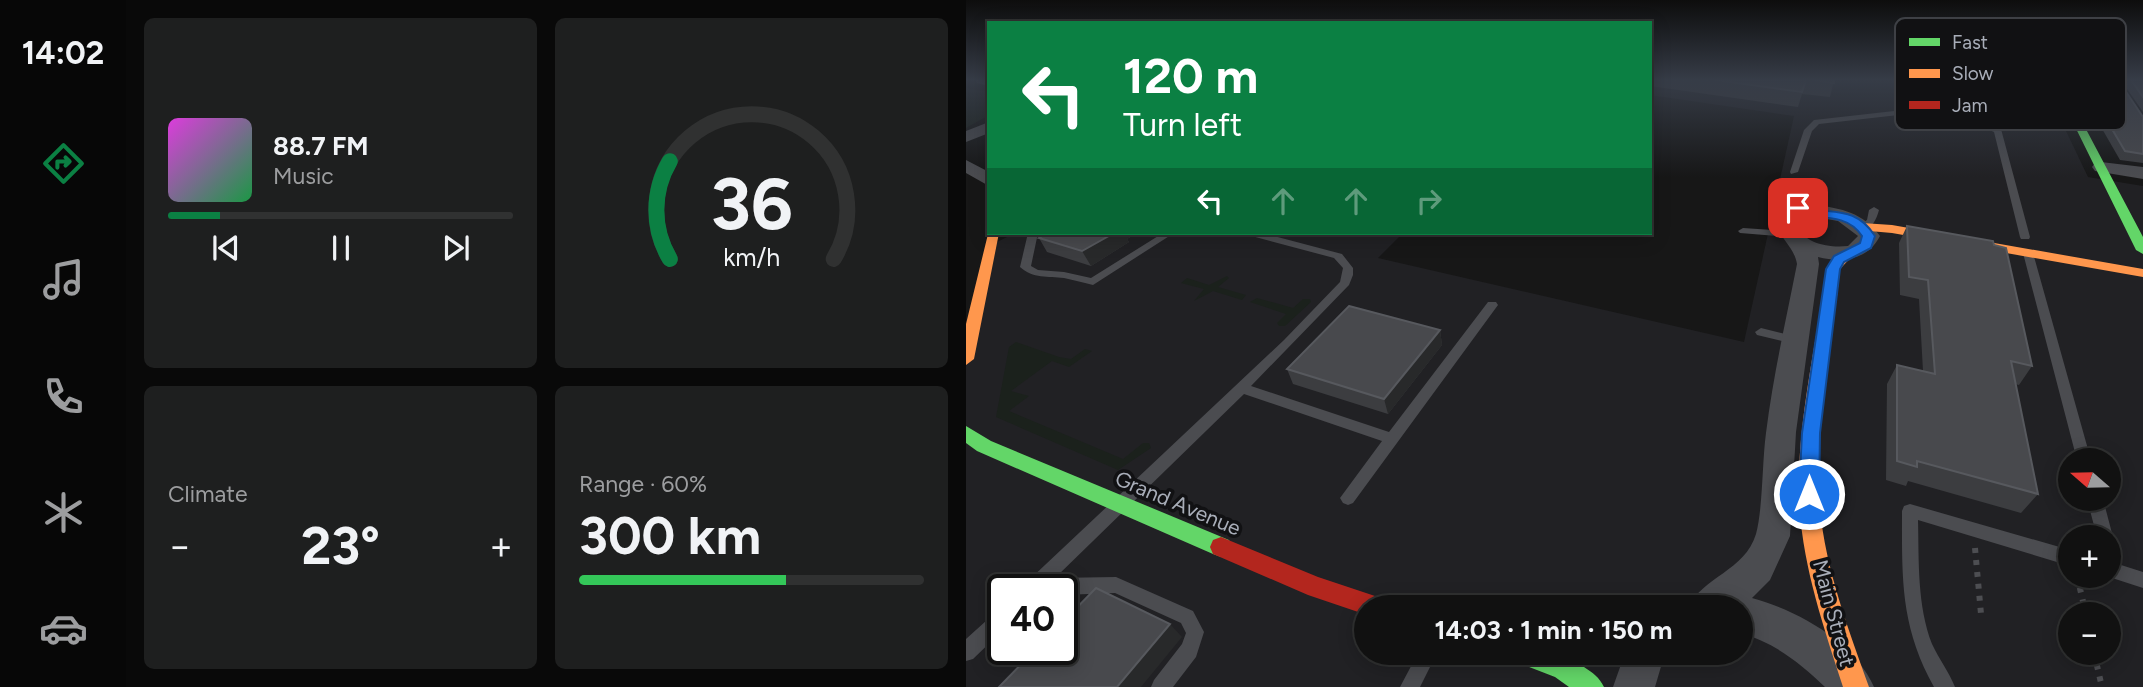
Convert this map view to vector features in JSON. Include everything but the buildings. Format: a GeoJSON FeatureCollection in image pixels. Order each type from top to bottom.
{"type":"FeatureCollection","features":[{"type":"Feature","properties":{"kind":"street"},"geometry":{"type":"LineString","coordinates":[[967,137],[987,130]]}},
{"type":"Feature","properties":{"kind":"street"},"geometry":{"type":"LineString","coordinates":[[2082,130],[2143,250]]}},
{"type":"Feature","properties":{"kind":"street"},"geometry":{"type":"LineString","coordinates":[[966,164],[987,160]]}},
{"type":"Feature","properties":{"kind":"street"},"geometry":{"type":"LineString","coordinates":[[966,164],[987,179]]}},
{"type":"Feature","properties":{"kind":"street"},"geometry":{"type":"LineString","coordinates":[[2101,167],[2143,173]]}},
{"type":"Feature","properties":{"kind":"street"},"geometry":{"type":"LineString","coordinates":[[1726,595],[1757,568],[1773,536],[1777,510],[1779,452],[1808,264],[1806,253],[1794,239],[1786,222],[1793,215],[1796,204],[1849,219],[1868,218],[1892,229],[2026,245],[2143,273]]}},
{"type":"Feature","properties":{"kind":"street"},"geometry":{"type":"LineString","coordinates":[[1794,239],[1824,251],[1856,252],[1866,245],[1868,218]]}},
{"type":"Feature","properties":{"kind":"street"},"geometry":{"type":"LineString","coordinates":[[966,359],[993,235]]}},
{"type":"Feature","properties":{"kind":"street","name":"Main Street"},"geometry":{"type":"LineString","coordinates":[[1848,253],[1839,259],[1833,269],[1810,451],[1810,511],[1825,592],[1854,687]]}},
{"type":"Feature","properties":{"kind":"street","name":"Grand Avenue"},"geometry":{"type":"LineString","coordinates":[[966,433],[984,446],[1316,587],[1354,600]]}},
{"type":"Feature","properties":{"kind":"street"},"geometry":{"type":"LineString","coordinates":[[1753,617],[1772,623],[1805,642],[1854,687]]}},
{"type":"Feature","properties":{"kind":"street"},"geometry":{"type":"LineString","coordinates":[[1558,665],[1591,687]]}},
{"type":"Feature","properties":{"kind":"street"},"geometry":{"type":"LineString","coordinates":[[1634,687],[1641,665]]}},
{"type":"Feature","properties":{"kind":"lane"},"geometry":{"type":"LineString","coordinates":[[1794,172],[1808,130],[1817,122],[1895,113]]}},
{"type":"Feature","properties":{"kind":"lane"},"geometry":{"type":"LineString","coordinates":[[1996,130],[2081,448]]}},
{"type":"Feature","properties":{"kind":"lane"},"geometry":{"type":"LineString","coordinates":[[1743,231],[1794,239]]}},
{"type":"Feature","properties":{"kind":"lane"},"geometry":{"type":"LineString","coordinates":[[1033,235],[1026,267],[1036,273],[1064,275],[1093,282],[1166,235]]}},
{"type":"Feature","properties":{"kind":"lane"},"geometry":{"type":"LineString","coordinates":[[1048,574],[1334,298],[1345,284],[1349,271],[1344,260],[1331,253],[1260,235]]}},
{"type":"Feature","properties":{"kind":"lane"},"geometry":{"type":"LineString","coordinates":[[1348,498],[1492,305]]}},
{"type":"Feature","properties":{"kind":"lane"},"geometry":{"type":"LineString","coordinates":[[1761,332],[1822,346]]}},
{"type":"Feature","properties":{"kind":"lane"},"geometry":{"type":"LineString","coordinates":[[1241,388],[1393,439]]}},
{"type":"Feature","properties":{"kind":"lane"},"geometry":{"type":"LineString","coordinates":[[1945,687],[1925,651],[1912,607],[1910,511],[2058,554]]}},
{"type":"Feature","properties":{"kind":"lane"},"geometry":{"type":"LineString","coordinates":[[2121,573],[2143,580]]}},
{"type":"Feature","properties":{"kind":"lane"},"geometry":{"type":"LineString","coordinates":[[1078,587],[1116,585],[1187,617],[1195,632],[1189,650],[1160,687]]}},
{"type":"Feature","properties":{"kind":"lane"},"geometry":{"type":"LineString","coordinates":[[966,652],[987,632]]}},
{"type":"Feature","properties":{"kind":"lane"},"geometry":{"type":"LineString","coordinates":[[1410,687],[1421,665]]}},
{"type":"Feature","properties":{"kind":"path"},"geometry":{"type":"LineString","coordinates":[[1974,530],[1981,614]]}},
{"type":"Feature","properties":{"kind":"path"},"geometry":{"type":"LineString","coordinates":[[2097,665],[2102,687]]}},
{"type":"Feature","properties":{"kind":"shaded area"},"geometry":{"type":"Polygon","coordinates":[[[966,112],[987,112],[987,116],[966,128],[966,112]]]}},
{"type":"Feature","properties":{"kind":"shaded area"},"geometry":{"type":"Polygon","coordinates":[[[1767,112],[1895,112],[1895,130],[2066,130],[2088,177],[2143,186],[2143,687],[966,687],[966,359],[991,245],[1011,235],[1401,235],[1378,258],[1744,342],[1794,116],[1767,112]]]}},
{"type":"Feature","properties":{"kind":"shaded area"},"geometry":{"type":"Polygon","coordinates":[[[1227,276],[1229,278],[1218,287],[1246,295],[1242,300],[1213,291],[1194,301],[1204,289],[1181,283],[1187,278],[1209,285],[1227,276]]]}},
{"type":"Feature","properties":{"kind":"shaded area"},"geometry":{"type":"Polygon","coordinates":[[[1257,298],[1293,308],[1303,299],[1310,299],[1311,302],[1285,326],[1279,326],[1277,323],[1286,314],[1250,302],[1257,298]]]}},
{"type":"Feature","properties":{"kind":"shaded area"},"geometry":{"type":"Polygon","coordinates":[[[1016,342],[1071,359],[1085,349],[1092,351],[1069,367],[1052,361],[1011,391],[1029,396],[1009,411],[1123,459],[1143,443],[1149,443],[1151,448],[1118,470],[996,417],[1009,347],[1016,342]]]}},
{"type":"Feature","properties":{"kind":"traffic: fast"},"geometry":{"type":"LineString","coordinates":[[2082,130],[2143,250]]}},
{"type":"Feature","properties":{"kind":"traffic: fast"},"geometry":{"type":"LineString","coordinates":[[966,433],[984,446],[1221,547]]}},
{"type":"Feature","properties":{"kind":"traffic: fast"},"geometry":{"type":"LineString","coordinates":[[1555,665],[1591,687]]}},
{"type":"Feature","properties":{"kind":"traffic: slow"},"geometry":{"type":"LineString","coordinates":[[1862,227],[1892,229],[2143,273]]}},
{"type":"Feature","properties":{"kind":"traffic: slow"},"geometry":{"type":"LineString","coordinates":[[966,359],[993,235]]}},
{"type":"Feature","properties":{"kind":"traffic: slow"},"geometry":{"type":"LineString","coordinates":[[1848,253],[1839,259],[1833,269],[1810,439],[1809,496],[1820,569],[1856,687]]}},
{"type":"Feature","properties":{"kind":"traffic: jam"},"geometry":{"type":"LineString","coordinates":[[1221,547],[1316,587],[1354,600]]}},
{"type":"Feature","properties":{"kind":"route"},"geometry":{"type":"LineString","coordinates":[[1798,208],[1801,212],[1824,212],[1849,219],[1862,227],[1868,236],[1862,249],[1839,259],[1833,269],[1811,433],[1809,494]]}}]}
